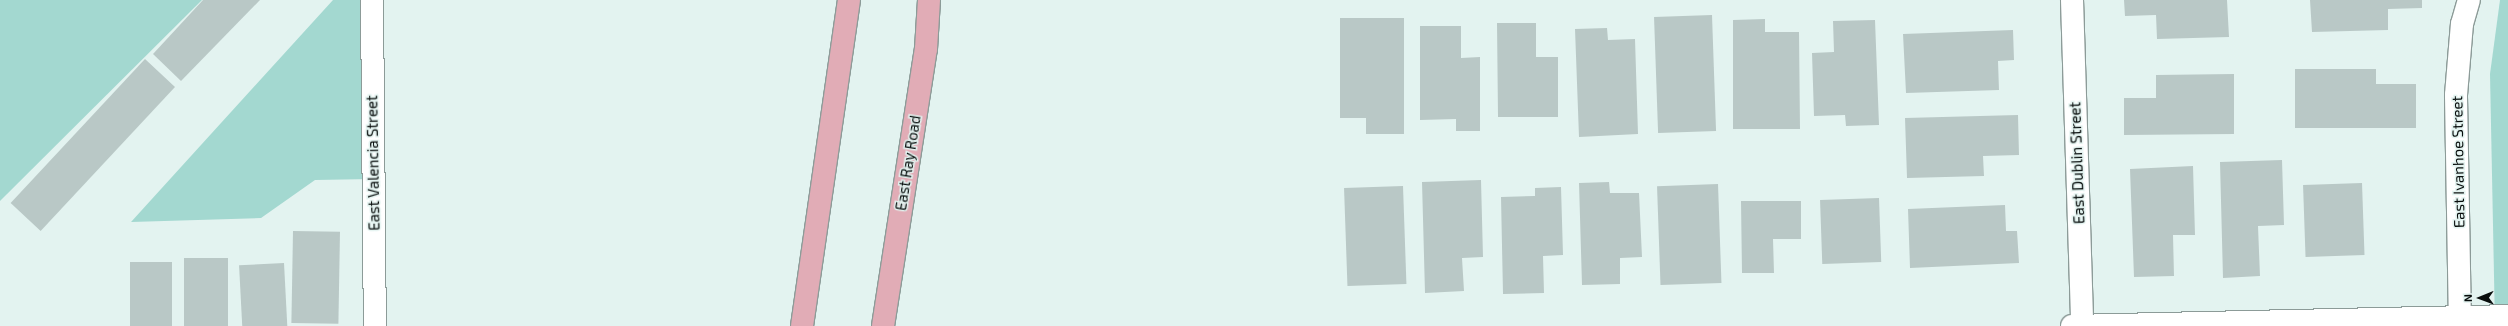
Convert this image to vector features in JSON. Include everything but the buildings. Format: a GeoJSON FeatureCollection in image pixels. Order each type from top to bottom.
{"type":"FeatureCollection","features":[{"type":"Feature","properties":{"kind":"main road"},"geometry":{"type":"LineString","coordinates":[[802,326],[849,0]]}},
{"type":"Feature","properties":{"kind":"main road","name":"East Ray Road"},"geometry":{"type":"LineString","coordinates":[[883,326],[926,49],[929,0]]}},
{"type":"Feature","properties":{"kind":"street","name":"East Valencia Street"},"geometry":{"type":"LineString","coordinates":[[372,0],[375,326]]}},
{"type":"Feature","properties":{"kind":"street","name":"East Dublin Street"},"geometry":{"type":"LineString","coordinates":[[2072,0],[2082,326]]}},
{"type":"Feature","properties":{"kind":"street","name":"East Ivanhoe Street"},"geometry":{"type":"LineString","coordinates":[[2460,322],[2456,95],[2462,24],[2469,0]]}},
{"type":"Feature","properties":{"kind":"street"},"geometry":{"type":"LineString","coordinates":[[2072,326],[2460,322],[2508,316]]}},
{"type":"Feature","properties":{"kind":"shaded area"},"geometry":{"type":"Polygon","coordinates":[[[0,0],[202,0],[0,201],[0,0]]]}},
{"type":"Feature","properties":{"kind":"shaded area"},"geometry":{"type":"Polygon","coordinates":[[[333,0],[372,0],[373,179],[315,180],[261,218],[131,222],[333,0]]]}},
{"type":"Feature","properties":{"kind":"shaded area"},"geometry":{"type":"Polygon","coordinates":[[[2500,0],[2508,0],[2508,326],[2495,326],[2490,74],[2500,0]]]}}]}
